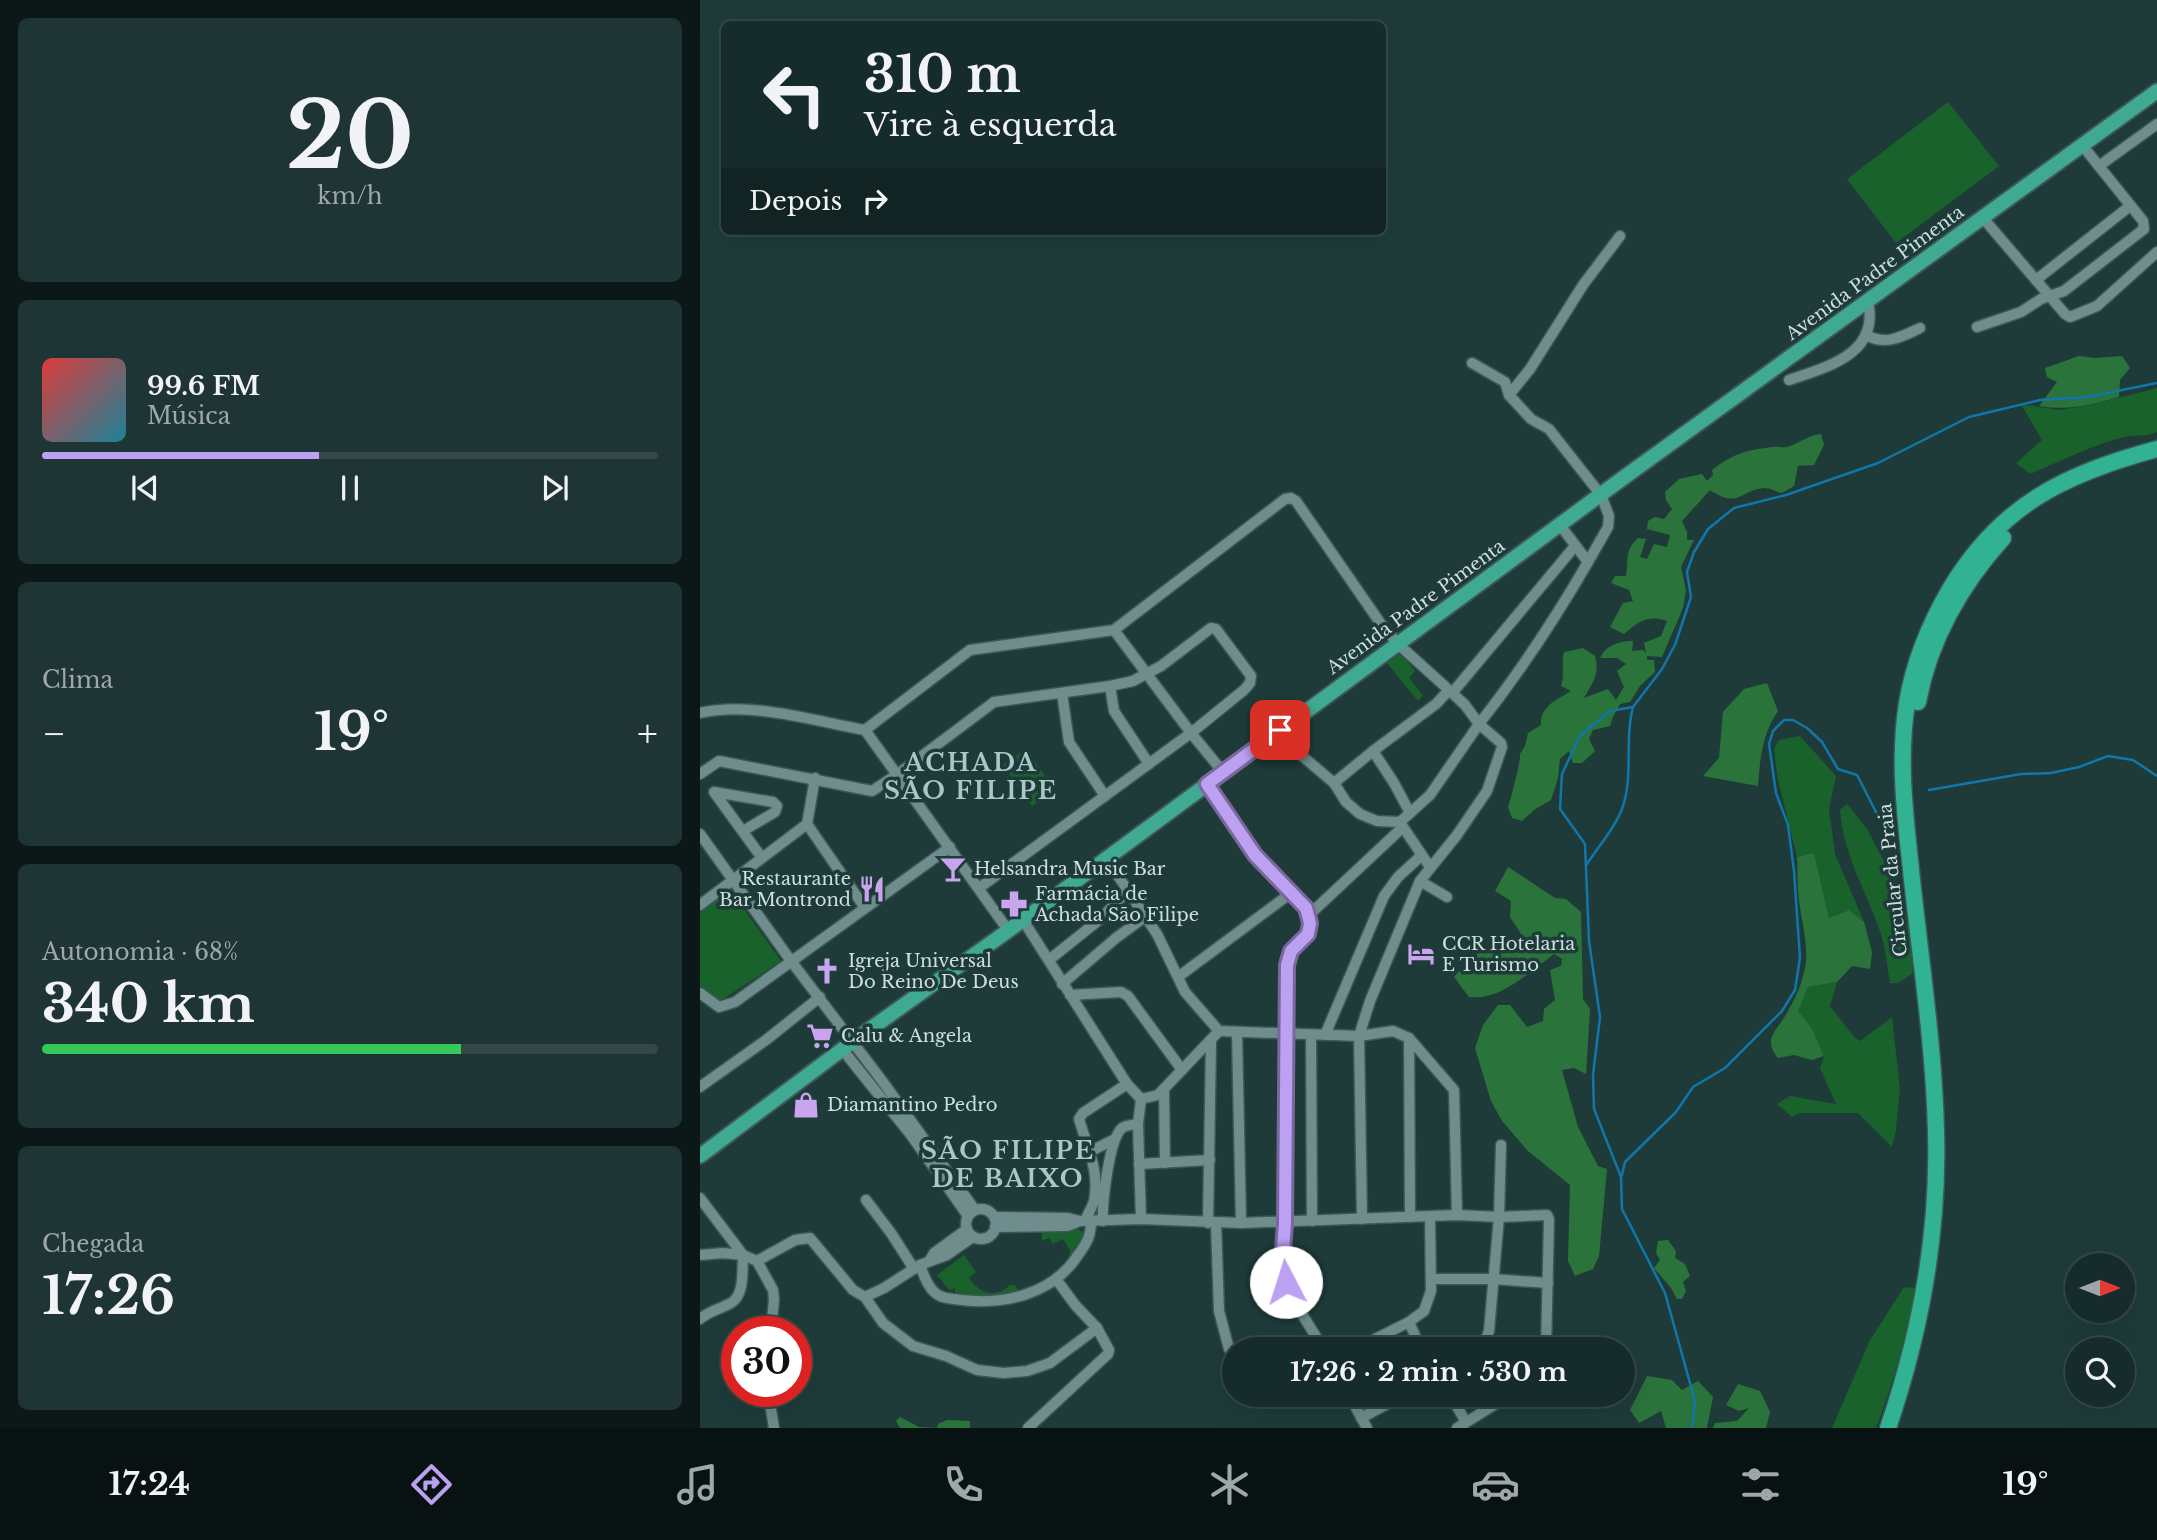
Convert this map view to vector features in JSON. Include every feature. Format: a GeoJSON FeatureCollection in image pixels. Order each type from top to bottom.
{"type":"FeatureCollection","features":[{"type":"Feature","properties":{"kind":"highway","name":"Circular da Praia"},"geometry":{"type":"LineString","coordinates":[[1888,1428],[1908,1368],[1924,1302],[1936,1184],[1934,1082],[1908,846],[1903,768],[1906,705],[1916,660],[1929,627],[1954,582],[1974,555],[2011,516],[2038,495],[2069,478],[2157,449]]}},
{"type":"Feature","properties":{"kind":"highway","name":"Circular da Praia"},"geometry":{"type":"LineString","coordinates":[[1899,1428],[1923,1352],[1935,1300],[1944,1232],[1947,1179],[1944,1077],[1920,865],[1914,775],[1913,742],[1920,690],[1934,647],[1958,598],[2010,530],[2065,491],[2095,478],[2157,459]]}},
{"type":"Feature","properties":{"kind":"main road","name":"Avenida Padre Pimenta"},"geometry":{"type":"LineString","coordinates":[[700,1156],[2157,90]]}},
{"type":"Feature","properties":{"kind":"street"},"geometry":{"type":"LineString","coordinates":[[2099,166],[2157,124]]}},
{"type":"Feature","properties":{"kind":"street"},"geometry":{"type":"LineString","coordinates":[[1977,327],[2021,312],[2064,291],[2142,231],[2145,225],[2082,145]]}},
{"type":"Feature","properties":{"kind":"street"},"geometry":{"type":"LineString","coordinates":[[2036,280],[2130,206]]}},
{"type":"Feature","properties":{"kind":"street"},"geometry":{"type":"LineString","coordinates":[[1983,218],[2067,316],[2089,310],[2157,252]]}},
{"type":"Feature","properties":{"kind":"street"},"geometry":{"type":"LineString","coordinates":[[1509,395],[1530,369],[1583,285],[1620,236]]}},
{"type":"Feature","properties":{"kind":"street"},"geometry":{"type":"LineString","coordinates":[[1789,380],[1846,358],[1866,335],[1870,324],[1868,302]]}},
{"type":"Feature","properties":{"kind":"street"},"geometry":{"type":"LineString","coordinates":[[1866,335],[1887,341],[1920,328]]}},
{"type":"Feature","properties":{"kind":"street"},"geometry":{"type":"LineString","coordinates":[[1309,915],[1430,795],[1479,724],[1517,676],[1556,617],[1608,527],[1609,516],[1601,495],[1549,429],[1531,419],[1509,395],[1505,382],[1472,363]]}},
{"type":"Feature","properties":{"kind":"street"},"geometry":{"type":"LineString","coordinates":[[865,730],[970,650],[1114,629],[1285,499],[1296,501],[1381,624],[1398,644],[1451,691],[1479,724],[1501,743],[1501,752],[1487,790],[1457,835],[1420,881],[1375,988],[1359,1036],[1362,1219]]}},
{"type":"Feature","properties":{"kind":"street"},"geometry":{"type":"LineString","coordinates":[[1560,525],[1588,562]]}},
{"type":"Feature","properties":{"kind":"street"},"geometry":{"type":"LineString","coordinates":[[1334,783],[1451,691],[1575,546]]}},
{"type":"Feature","properties":{"kind":"street"},"geometry":{"type":"LineString","coordinates":[[700,774],[719,761],[872,791],[898,775],[994,702],[1110,686],[1147,675],[1211,628],[1216,629],[1251,676],[1251,683],[1234,700],[1191,733],[979,888]]}},
{"type":"Feature","properties":{"kind":"street"},"geometry":{"type":"LineString","coordinates":[[1114,629],[1223,772]]}},
{"type":"Feature","properties":{"kind":"street"},"geometry":{"type":"LineString","coordinates":[[1110,686],[1114,710],[1149,764]]}},
{"type":"Feature","properties":{"kind":"street"},"geometry":{"type":"LineString","coordinates":[[1062,693],[1069,742],[1105,796]]}},
{"type":"Feature","properties":{"kind":"street"},"geometry":{"type":"LineString","coordinates":[[700,713],[745,709],[865,730],[1008,930]]}},
{"type":"Feature","properties":{"kind":"street"},"geometry":{"type":"LineString","coordinates":[[1280,730],[1301,755],[1334,783],[1346,802],[1360,814],[1377,821],[1401,825],[1430,867]]}},
{"type":"Feature","properties":{"kind":"street"},"geometry":{"type":"LineString","coordinates":[[1373,751],[1410,813]]}},
{"type":"Feature","properties":{"kind":"street"},"geometry":{"type":"LineString","coordinates":[[700,905],[807,824],[815,778]]}},
{"type":"Feature","properties":{"kind":"street"},"geometry":{"type":"LineString","coordinates":[[1207,784],[1255,855],[1309,915],[1308,934],[1291,951],[1287,965],[1283,1250],[1286,1282],[1317,1337]]}},
{"type":"Feature","properties":{"kind":"street"},"geometry":{"type":"LineString","coordinates":[[743,831],[775,812],[777,806],[773,802],[715,792],[762,858]]}},
{"type":"Feature","properties":{"kind":"street"},"geometry":{"type":"LineString","coordinates":[[807,824],[865,908]]}},
{"type":"Feature","properties":{"kind":"street"},"geometry":{"type":"LineString","coordinates":[[700,834],[704,847],[734,881],[820,997],[847,1046],[971,1213],[970,1233]]}},
{"type":"Feature","properties":{"kind":"street"},"geometry":{"type":"LineString","coordinates":[[700,993],[711,1003],[724,1007],[734,1002],[950,847]]}},
{"type":"Feature","properties":{"kind":"street"},"geometry":{"type":"LineString","coordinates":[[1325,1035],[1384,896],[1398,877],[1421,856]]}},
{"type":"Feature","properties":{"kind":"street"},"geometry":{"type":"LineString","coordinates":[[1106,858],[1146,916],[1185,992],[1219,1031],[1359,1036],[1393,1031],[1409,1038],[1454,1090],[1457,1215]]}},
{"type":"Feature","properties":{"kind":"street"},"geometry":{"type":"LineString","coordinates":[[1420,881],[1447,897]]}},
{"type":"Feature","properties":{"kind":"street"},"geometry":{"type":"LineString","coordinates":[[1049,960],[1098,920],[1129,890]]}},
{"type":"Feature","properties":{"kind":"street"},"geometry":{"type":"LineString","coordinates":[[1178,976],[1291,893]]}},
{"type":"Feature","properties":{"kind":"street"},"geometry":{"type":"LineString","coordinates":[[1062,984],[1146,916]]}},
{"type":"Feature","properties":{"kind":"street"},"geometry":{"type":"LineString","coordinates":[[1023,920],[1127,1084],[1141,1099],[1151,1099],[1164,1090],[1219,1031]]}},
{"type":"Feature","properties":{"kind":"street"},"geometry":{"type":"LineString","coordinates":[[1070,995],[1122,992],[1128,996],[1182,1070]]}},
{"type":"Feature","properties":{"kind":"street"},"geometry":{"type":"LineString","coordinates":[[700,1087],[820,997]]}},
{"type":"Feature","properties":{"kind":"street"},"geometry":{"type":"LineString","coordinates":[[1237,1033],[1241,1223]]}},
{"type":"Feature","properties":{"kind":"street"},"geometry":{"type":"LineString","coordinates":[[1311,1035],[1312,1221]]}},
{"type":"Feature","properties":{"kind":"street"},"geometry":{"type":"LineString","coordinates":[[1409,1038],[1410,1217]]}},
{"type":"Feature","properties":{"kind":"street"},"geometry":{"type":"LineString","coordinates":[[1211,1042],[1212,1223],[1219,1311],[1226,1337]]}},
{"type":"Feature","properties":{"kind":"street"},"geometry":{"type":"LineString","coordinates":[[866,1200],[891,1233],[921,1265],[925,1280],[940,1297],[983,1302],[1019,1297],[1048,1285],[1075,1261],[1091,1236],[1086,1221],[1094,1204],[1096,1180],[1091,1151],[1079,1119],[1127,1084]]}},
{"type":"Feature","properties":{"kind":"street"},"geometry":{"type":"LineString","coordinates":[[1164,1090],[1166,1163]]}},
{"type":"Feature","properties":{"kind":"street"},"geometry":{"type":"LineString","coordinates":[[1141,1099],[1138,1124],[1141,1219]]}},
{"type":"Feature","properties":{"kind":"street"},"geometry":{"type":"LineString","coordinates":[[1103,1221],[1113,1140],[1120,1129],[1138,1124]]}},
{"type":"Feature","properties":{"kind":"street"},"geometry":{"type":"LineString","coordinates":[[1091,1151],[1113,1140]]}},
{"type":"Feature","properties":{"kind":"street"},"geometry":{"type":"LineString","coordinates":[[1487,1337],[1499,1217],[1501,1144]]}},
{"type":"Feature","properties":{"kind":"street"},"geometry":{"type":"LineString","coordinates":[[1139,1164],[1210,1160]]}},
{"type":"Feature","properties":{"kind":"street"},"geometry":{"type":"LineString","coordinates":[[700,1198],[743,1255],[740,1292],[736,1299],[700,1319]]}},
{"type":"Feature","properties":{"kind":"street"},"geometry":{"type":"LineString","coordinates":[[971,1213],[984,1209],[995,1222],[1067,1226],[1086,1221],[1141,1219],[1285,1223],[1457,1215],[1548,1217],[1546,1337]]}},
{"type":"Feature","properties":{"kind":"street"},"geometry":{"type":"LineString","coordinates":[[1379,1337],[1424,1311],[1432,1279],[1430,1217]]}},
{"type":"Feature","properties":{"kind":"street"},"geometry":{"type":"LineString","coordinates":[[865,1297],[884,1288],[921,1265],[934,1253],[970,1233],[987,1237],[995,1222]]}},
{"type":"Feature","properties":{"kind":"street"},"geometry":{"type":"LineString","coordinates":[[757,1261],[795,1240],[810,1238],[853,1290],[865,1297],[883,1323],[913,1346],[946,1356],[977,1370],[1004,1373],[1027,1371],[1050,1363],[1097,1328]]}},
{"type":"Feature","properties":{"kind":"street"},"geometry":{"type":"LineString","coordinates":[[700,1255],[743,1255],[757,1261],[773,1290],[772,1316]]}},
{"type":"Feature","properties":{"kind":"street"},"geometry":{"type":"LineString","coordinates":[[1028,1428],[1108,1354],[1108,1345],[1097,1328],[1056,1279]]}},
{"type":"Feature","properties":{"kind":"street"},"geometry":{"type":"LineString","coordinates":[[1432,1279],[1493,1279],[1548,1283]]}},
{"type":"Feature","properties":{"kind":"street"},"geometry":{"type":"LineString","coordinates":[[1409,1322],[1416,1337]]}},
{"type":"Feature","properties":{"kind":"street"},"geometry":{"type":"LineString","coordinates":[[771,1407],[774,1428]]}},
{"type":"Feature","properties":{"kind":"street"},"geometry":{"type":"LineString","coordinates":[[1355,1407],[1367,1428]]}},
{"type":"Feature","properties":{"kind":"street"},"geometry":{"type":"LineString","coordinates":[[1361,1418],[1382,1407]]}},
{"type":"Feature","properties":{"kind":"street"},"geometry":{"type":"LineString","coordinates":[[1454,1407],[1461,1425],[1490,1407]]}},
{"type":"Feature","properties":{"kind":"green space"},"geometry":{"type":"Polygon","coordinates":[[[1948,102],[1999,166],[1896,243],[1847,179],[1948,102]]]}},
{"type":"Feature","properties":{"kind":"green space"},"geometry":{"type":"Polygon","coordinates":[[[2079,356],[2122,356],[2130,368],[2120,380],[2119,397],[2079,406],[2039,406],[2057,382],[2047,377],[2045,368],[2079,356]]]}},
{"type":"Feature","properties":{"kind":"green space"},"geometry":{"type":"Polygon","coordinates":[[[2157,388],[2157,432],[2112,440],[2030,474],[2016,463],[2042,440],[2021,404],[2058,410],[2091,405],[2157,388]]]}},
{"type":"Feature","properties":{"kind":"green space"},"geometry":{"type":"Polygon","coordinates":[[[1821,434],[1824,445],[1814,465],[1798,466],[1794,486],[1782,493],[1765,488],[1734,498],[1720,496],[1710,490],[1682,521],[1687,540],[1694,540],[1681,567],[1686,590],[1683,608],[1662,657],[1647,656],[1647,660],[1654,660],[1655,672],[1640,686],[1630,702],[1620,704],[1610,726],[1593,730],[1589,739],[1595,751],[1582,763],[1573,763],[1569,751],[1560,759],[1558,778],[1551,800],[1522,821],[1512,818],[1508,807],[1520,754],[1528,733],[1541,725],[1543,713],[1550,704],[1571,691],[1561,686],[1564,652],[1583,648],[1595,656],[1596,673],[1584,698],[1608,689],[1616,700],[1624,687],[1617,671],[1626,664],[1617,658],[1600,658],[1613,645],[1623,642],[1633,641],[1632,651],[1643,650],[1646,653],[1644,643],[1661,636],[1667,621],[1661,619],[1644,620],[1624,634],[1610,627],[1623,603],[1633,601],[1629,590],[1611,583],[1615,576],[1626,576],[1629,551],[1638,538],[1646,539],[1640,557],[1647,559],[1654,544],[1667,547],[1670,535],[1647,529],[1648,521],[1655,517],[1664,519],[1672,509],[1666,500],[1665,492],[1679,479],[1702,474],[1707,481],[1713,475],[1712,470],[1741,453],[1788,447],[1821,434]]]}},
{"type":"Feature","properties":{"kind":"green space"},"geometry":{"type":"Polygon","coordinates":[[[1401,653],[1415,671],[1409,678],[1423,695],[1418,701],[1387,663],[1401,653]]]}},
{"type":"Feature","properties":{"kind":"green space"},"geometry":{"type":"Polygon","coordinates":[[[1767,683],[1778,711],[1765,738],[1758,786],[1703,776],[1719,758],[1723,712],[1744,689],[1767,683]]]}},
{"type":"Feature","properties":{"kind":"green space"},"geometry":{"type":"Polygon","coordinates":[[[1800,736],[1836,776],[1829,809],[1835,854],[1864,922],[1849,910],[1829,918],[1814,853],[1797,857],[1778,780],[1774,749],[1779,740],[1800,736]]]}},
{"type":"Feature","properties":{"kind":"green space"},"geometry":{"type":"Polygon","coordinates":[[[1026,749],[1055,790],[1032,806],[1003,765],[1026,749]]]}},
{"type":"Feature","properties":{"kind":"green space"},"geometry":{"type":"Polygon","coordinates":[[[1847,804],[1867,829],[1903,897],[1914,962],[1912,974],[1898,983],[1890,983],[1881,934],[1846,842],[1840,810],[1847,804]]]}},
{"type":"Feature","properties":{"kind":"green space"},"geometry":{"type":"Polygon","coordinates":[[[1814,853],[1829,918],[1849,910],[1864,922],[1872,952],[1870,969],[1852,966],[1837,982],[1808,987],[1798,1011],[1813,1030],[1824,1056],[1812,1060],[1794,1055],[1778,1058],[1773,1051],[1771,1039],[1797,994],[1806,958],[1798,895],[1797,857],[1814,853]]]}},
{"type":"Feature","properties":{"kind":"green space"},"geometry":{"type":"Polygon","coordinates":[[[1508,867],[1555,898],[1566,899],[1581,912],[1583,999],[1590,1009],[1586,1074],[1574,1068],[1562,1070],[1578,1127],[1598,1166],[1607,1169],[1599,1256],[1593,1269],[1575,1276],[1568,1261],[1570,1185],[1528,1151],[1502,1121],[1491,1101],[1475,1048],[1483,1025],[1498,1005],[1510,1005],[1527,1027],[1543,1021],[1544,1009],[1555,1000],[1550,970],[1561,966],[1562,959],[1554,954],[1514,984],[1481,997],[1469,997],[1454,977],[1475,955],[1488,950],[1518,953],[1527,943],[1510,917],[1511,901],[1495,891],[1508,867]]]}},
{"type":"Feature","properties":{"kind":"green space"},"geometry":{"type":"Polygon","coordinates":[[[729,888],[781,961],[720,1001],[700,990],[700,908],[729,888]]]}},
{"type":"Feature","properties":{"kind":"green space"},"geometry":{"type":"Polygon","coordinates":[[[1837,982],[1830,1006],[1855,1038],[1860,1041],[1892,1017],[1900,1089],[1892,1147],[1858,1113],[1800,1113],[1792,1117],[1777,1104],[1790,1096],[1836,1104],[1820,1068],[1824,1056],[1813,1030],[1797,1011],[1808,987],[1837,982]]]}},
{"type":"Feature","properties":{"kind":"green space"},"geometry":{"type":"Polygon","coordinates":[[[1078,1229],[1086,1238],[1059,1272],[1057,1269],[1068,1260],[1070,1250],[1063,1239],[1053,1244],[1049,1238],[1042,1241],[1042,1231],[1078,1229]]]}},
{"type":"Feature","properties":{"kind":"green space"},"geometry":{"type":"Polygon","coordinates":[[[1668,1240],[1676,1251],[1675,1258],[1685,1264],[1690,1276],[1683,1282],[1686,1291],[1682,1299],[1677,1299],[1654,1268],[1660,1260],[1656,1253],[1658,1241],[1668,1240]]]}},
{"type":"Feature","properties":{"kind":"green space"},"geometry":{"type":"Polygon","coordinates":[[[964,1255],[976,1272],[969,1278],[983,1291],[999,1292],[1015,1285],[1019,1290],[1026,1287],[1028,1291],[991,1297],[955,1292],[955,1287],[950,1291],[937,1275],[964,1255]]]}},
{"type":"Feature","properties":{"kind":"green space"},"geometry":{"type":"Polygon","coordinates":[[[1904,1287],[1915,1288],[1912,1306],[1899,1359],[1876,1428],[1832,1428],[1869,1342],[1904,1287]]]}},
{"type":"Feature","properties":{"kind":"green space"},"geometry":{"type":"Polygon","coordinates":[[[1647,1376],[1672,1380],[1682,1390],[1698,1381],[1713,1397],[1707,1428],[1666,1428],[1661,1411],[1639,1423],[1630,1410],[1635,1407],[1635,1400],[1647,1376]]]}},
{"type":"Feature","properties":{"kind":"green space"},"geometry":{"type":"Polygon","coordinates":[[[1738,1384],[1760,1391],[1770,1412],[1766,1428],[1713,1428],[1715,1423],[1737,1421],[1749,1408],[1739,1411],[1726,1405],[1738,1384]]]}},
{"type":"Feature","properties":{"kind":"green space"},"geometry":{"type":"Polygon","coordinates":[[[900,1417],[919,1427],[937,1428],[900,1428],[896,1421],[900,1417]]]}},
{"type":"Feature","properties":{"kind":"green space"},"geometry":{"type":"Polygon","coordinates":[[[947,1420],[970,1421],[970,1428],[937,1428],[938,1424],[947,1420]]]}},
{"type":"Feature","properties":{"kind":"waterway"},"geometry":{"type":"LineString","coordinates":[[1692,1428],[1695,1401],[1665,1293],[1622,1209],[1621,1177],[1594,1109],[1593,1075],[1600,1017],[1589,941],[1585,844],[1560,809],[1562,774],[1580,736],[1610,711],[1633,707],[1662,669],[1675,645],[1691,597],[1687,572],[1694,552],[1708,529],[1734,508],[1786,495],[1878,463],[1969,417],[2040,400],[2087,397],[2157,383]]}},
{"type":"Feature","properties":{"kind":"waterway"},"geometry":{"type":"LineString","coordinates":[[1587,864],[1611,830],[1626,796],[1633,707]]}},
{"type":"Feature","properties":{"kind":"waterway"},"geometry":{"type":"LineString","coordinates":[[1622,1175],[1625,1162],[1676,1112],[1693,1087],[1725,1068],[1782,1011],[1795,990],[1800,958],[1794,871],[1788,825],[1776,793],[1769,744],[1773,731],[1784,720],[1793,720],[1807,728],[1822,742],[1838,769],[1857,775],[1878,816],[1895,829]]}},
{"type":"Feature","properties":{"kind":"waterway"},"geometry":{"type":"LineString","coordinates":[[1929,790],[2021,774],[2051,773],[2079,767],[2108,756],[2133,760],[2157,776]]}},
{"type":"Feature","properties":{"kind":"place","name":"Helsandra Music Bar"},"geometry":{"type":"Point","coordinates":[953,869]}},
{"type":"Feature","properties":{"kind":"place","name":"Restaurante Bar Montrond"},"geometry":{"type":"Point","coordinates":[872,889]}},
{"type":"Feature","properties":{"kind":"place","name":"Farmácia de Achada São Filipe"},"geometry":{"type":"Point","coordinates":[1014,904]}},
{"type":"Feature","properties":{"kind":"place","name":"CCR Hotelaria E Turismo"},"geometry":{"type":"Point","coordinates":[1421,954]}},
{"type":"Feature","properties":{"kind":"place","name":"Igreja Universal Do Reino De Deus"},"geometry":{"type":"Point","coordinates":[827,971]}},
{"type":"Feature","properties":{"kind":"place","name":"Calu & Angela"},"geometry":{"type":"Point","coordinates":[820,1036]}},
{"type":"Feature","properties":{"kind":"place","name":"Diamantino Pedro"},"geometry":{"type":"Point","coordinates":[806,1105]}},
{"type":"Feature","properties":{"kind":"district","name":"ACHADA SÃO FILIPE"},"geometry":{"type":"Point","coordinates":[971,776]}},
{"type":"Feature","properties":{"kind":"district","name":"SÃO FILIPE DE BAIXO"},"geometry":{"type":"Point","coordinates":[1008,1164]}},
{"type":"Feature","properties":{"kind":"route"},"geometry":{"type":"LineString","coordinates":[[1280,730],[1207,784],[1255,855],[1306,908],[1309,915],[1308,934],[1291,951],[1287,965],[1283,1250],[1286,1282]]}}]}
